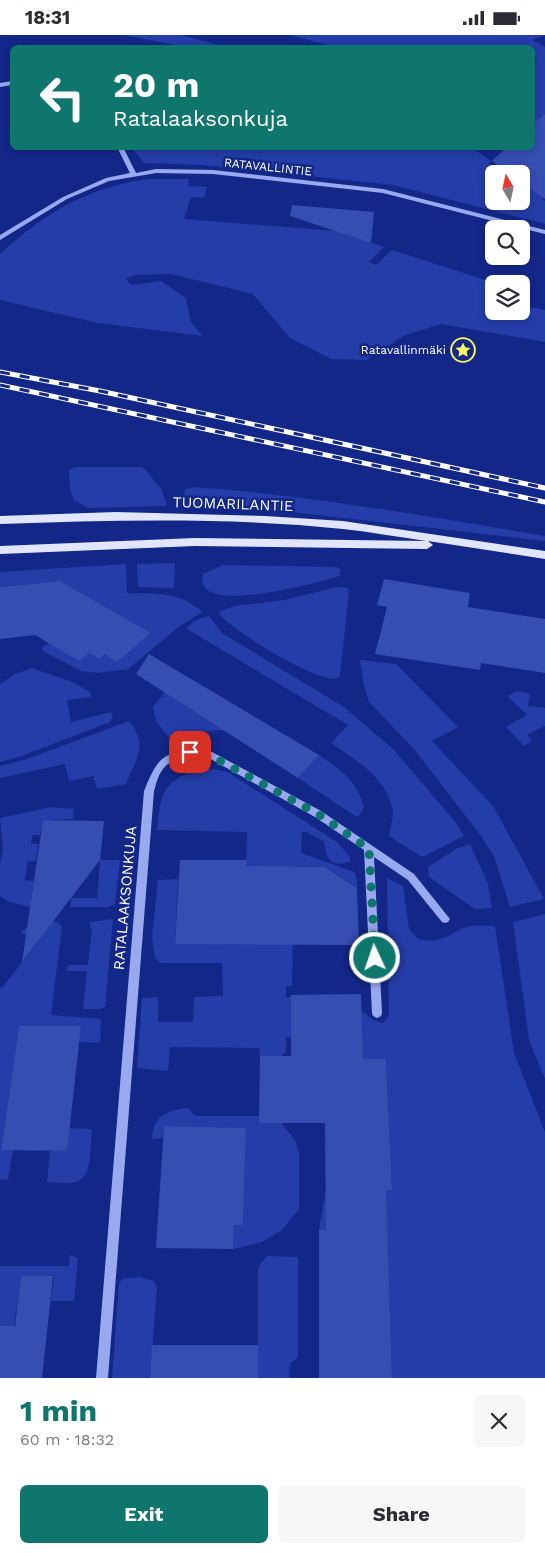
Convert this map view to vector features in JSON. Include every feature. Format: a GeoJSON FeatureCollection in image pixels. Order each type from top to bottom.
{"type":"FeatureCollection","features":[{"type":"Feature","properties":{"kind":"main road","name":"TUOMARILANTIE"},"geometry":{"type":"LineString","coordinates":[[0,520],[116,516],[265,520],[343,525],[464,545],[545,555]]}},
{"type":"Feature","properties":{"kind":"main road","name":"TUOMARILANTIE"},"geometry":{"type":"LineString","coordinates":[[0,550],[195,542],[464,545]]}},
{"type":"Feature","properties":{"kind":"street"},"geometry":{"type":"LineString","coordinates":[[122,150],[133,173]]}},
{"type":"Feature","properties":{"kind":"street","name":"RATAVALLINTIE"},"geometry":{"type":"LineString","coordinates":[[0,238],[65,197],[108,179],[133,173],[156,171],[212,172],[383,191],[545,232]]}},
{"type":"Feature","properties":{"kind":"street","name":"RATALAAKSONKUJA"},"geometry":{"type":"LineString","coordinates":[[102,1378],[149,791],[158,767],[174,756],[190,752],[209,755],[318,814],[412,877],[445,919]]}},
{"type":"Feature","properties":{"kind":"street"},"geometry":{"type":"LineString","coordinates":[[369,849],[378,1013]]}},
{"type":"Feature","properties":{"kind":"shaded area"},"geometry":{"type":"Polygon","coordinates":[[[124,35],[181,35],[218,45],[174,45],[124,35]]]}},
{"type":"Feature","properties":{"kind":"shaded area"},"geometry":{"type":"Polygon","coordinates":[[[290,35],[545,35],[532,40],[545,47],[545,114],[540,119],[535,131],[535,45],[328,45],[290,35]]]}},
{"type":"Feature","properties":{"kind":"shaded area"},"geometry":{"type":"Polygon","coordinates":[[[134,150],[476,150],[492,162],[488,163],[491,165],[485,165],[485,209],[393,185],[203,165],[144,163],[134,150]]]}},
{"type":"Feature","properties":{"kind":"shaded area"},"geometry":{"type":"Polygon","coordinates":[[[147,179],[189,179],[188,186],[207,187],[204,198],[191,197],[184,219],[336,231],[384,247],[369,262],[376,265],[392,250],[485,280],[485,320],[530,320],[530,307],[545,310],[545,342],[441,324],[403,336],[367,360],[331,359],[290,338],[253,294],[171,274],[135,275],[126,279],[131,285],[161,281],[186,298],[191,322],[202,336],[98,323],[0,300],[0,254],[50,214],[85,196],[125,183],[147,179]]]}},
{"type":"Feature","properties":{"kind":"shaded area"},"geometry":{"type":"Polygon","coordinates":[[[530,187],[545,196],[542,200],[545,201],[545,224],[490,210],[530,210],[530,187]]]}},
{"type":"Feature","properties":{"kind":"shaded area"},"geometry":{"type":"Polygon","coordinates":[[[76,467],[143,467],[162,490],[167,506],[88,508],[74,500],[70,489],[69,470],[76,467]]]}},
{"type":"Feature","properties":{"kind":"shaded area"},"geometry":{"type":"Polygon","coordinates":[[[195,487],[327,501],[414,514],[545,536],[545,541],[274,510],[189,505],[184,494],[185,489],[195,487]]]}},
{"type":"Feature","properties":{"kind":"shaded area"},"geometry":{"type":"Polygon","coordinates":[[[175,563],[174,588],[138,587],[137,564],[175,563]]]}},
{"type":"Feature","properties":{"kind":"shaded area"},"geometry":{"type":"Polygon","coordinates":[[[126,564],[127,593],[176,597],[194,605],[202,612],[176,629],[128,669],[98,673],[81,671],[43,651],[42,648],[49,643],[89,653],[99,659],[125,636],[139,643],[151,633],[60,581],[0,587],[0,572],[126,564]]]}},
{"type":"Feature","properties":{"kind":"shaded area"},"geometry":{"type":"Polygon","coordinates":[[[223,565],[336,567],[340,569],[340,576],[260,594],[236,596],[217,594],[205,587],[203,574],[223,565]]]}},
{"type":"Feature","properties":{"kind":"shaded area"},"geometry":{"type":"Polygon","coordinates":[[[336,587],[348,588],[349,592],[340,676],[335,679],[309,672],[274,654],[241,632],[219,614],[221,611],[235,606],[285,600],[336,587]]]}},
{"type":"Feature","properties":{"kind":"shaded area"},"geometry":{"type":"Polygon","coordinates":[[[209,616],[222,633],[344,707],[394,750],[457,824],[464,836],[422,857],[389,836],[393,812],[385,789],[370,771],[331,743],[348,725],[187,629],[194,621],[209,616]]]}},
{"type":"Feature","properties":{"kind":"shaded area"},"geometry":{"type":"Polygon","coordinates":[[[360,660],[396,664],[458,727],[432,741],[493,806],[544,899],[510,907],[494,856],[481,836],[414,749],[369,702],[364,686],[360,660]]]}},
{"type":"Feature","properties":{"kind":"shaded area"},"geometry":{"type":"Polygon","coordinates":[[[32,668],[72,682],[90,692],[91,697],[67,700],[71,722],[111,712],[113,716],[110,722],[19,757],[0,762],[0,684],[15,674],[32,668]]]}},
{"type":"Feature","properties":{"kind":"shaded area"},"geometry":{"type":"Polygon","coordinates":[[[517,691],[530,694],[528,706],[545,708],[545,726],[527,735],[532,741],[524,746],[506,727],[527,715],[507,696],[517,691]]]}},
{"type":"Feature","properties":{"kind":"shaded area"},"geometry":{"type":"Polygon","coordinates":[[[165,692],[224,730],[192,732],[169,738],[156,721],[153,707],[165,692]]]}},
{"type":"Feature","properties":{"kind":"shaded area"},"geometry":{"type":"Polygon","coordinates":[[[129,721],[138,738],[139,752],[126,784],[97,789],[93,776],[69,781],[65,764],[0,778],[0,766],[27,759],[129,721]]]}},
{"type":"Feature","properties":{"kind":"shaded area"},"geometry":{"type":"Polygon","coordinates":[[[319,755],[341,771],[357,790],[364,807],[359,816],[355,816],[298,778],[319,755]]]}},
{"type":"Feature","properties":{"kind":"shaded area"},"geometry":{"type":"Polygon","coordinates":[[[197,769],[214,769],[229,773],[337,842],[350,857],[350,862],[339,864],[332,862],[327,856],[324,842],[307,832],[302,832],[301,853],[354,872],[357,878],[357,888],[324,867],[297,866],[292,986],[286,986],[286,997],[291,997],[291,1011],[362,1011],[373,1020],[383,1023],[389,1016],[387,878],[403,886],[409,929],[417,938],[434,940],[471,926],[495,926],[514,1053],[545,1132],[545,1378],[392,1378],[387,1232],[319,1230],[326,1189],[392,1189],[386,1059],[324,1059],[307,1036],[286,1037],[286,1052],[281,1056],[260,1056],[259,1048],[170,1047],[168,1071],[137,1068],[142,998],[158,997],[158,1022],[193,1022],[194,997],[223,996],[222,963],[161,963],[155,958],[152,937],[158,880],[178,879],[175,944],[244,944],[247,832],[157,830],[160,807],[165,791],[176,779],[197,769]]]}},
{"type":"Feature","properties":{"kind":"shaded area"},"geometry":{"type":"Polygon","coordinates":[[[51,807],[74,809],[73,819],[43,820],[40,835],[33,835],[31,843],[38,844],[36,861],[28,861],[25,880],[34,881],[31,898],[61,898],[38,909],[9,902],[0,896],[0,865],[3,850],[0,818],[51,807]]]}},
{"type":"Feature","properties":{"kind":"shaded area"},"geometry":{"type":"Polygon","coordinates":[[[470,844],[488,884],[492,908],[475,909],[429,877],[428,867],[456,849],[470,844]]]}},
{"type":"Feature","properties":{"kind":"shaded area"},"geometry":{"type":"Polygon","coordinates":[[[100,860],[120,860],[115,904],[108,907],[70,907],[71,898],[97,898],[100,860]]]}},
{"type":"Feature","properties":{"kind":"shaded area"},"geometry":{"type":"Polygon","coordinates":[[[545,914],[545,1079],[529,1040],[513,922],[545,914]]]}},
{"type":"Feature","properties":{"kind":"shaded area"},"geometry":{"type":"Polygon","coordinates":[[[113,919],[105,1007],[100,1009],[83,1009],[87,971],[67,971],[68,965],[88,965],[92,929],[90,929],[90,922],[113,919]]]}},
{"type":"Feature","properties":{"kind":"shaded area"},"geometry":{"type":"Polygon","coordinates":[[[50,921],[58,922],[62,927],[51,1015],[101,1019],[100,1043],[79,1042],[81,1026],[19,1026],[1,1149],[13,1150],[8,1180],[0,1179],[0,987],[2,988],[38,942],[21,933],[28,926],[50,921]]]}},
{"type":"Feature","properties":{"kind":"shaded area"},"geometry":{"type":"Polygon","coordinates":[[[188,1108],[195,1116],[259,1116],[259,1123],[281,1123],[295,1140],[299,1152],[299,1209],[282,1230],[262,1242],[233,1249],[234,1225],[243,1225],[245,1155],[236,1155],[237,1128],[164,1126],[163,1138],[152,1139],[155,1125],[162,1116],[173,1111],[188,1108]]]}},
{"type":"Feature","properties":{"kind":"shaded area"},"geometry":{"type":"Polygon","coordinates":[[[69,1128],[92,1129],[87,1171],[79,1181],[67,1183],[47,1182],[50,1151],[67,1151],[69,1128]]]}},
{"type":"Feature","properties":{"kind":"shaded area"},"geometry":{"type":"Polygon","coordinates":[[[70,1255],[78,1258],[74,1301],[51,1301],[54,1276],[21,1276],[14,1326],[0,1326],[0,1266],[69,1266],[70,1255]]]}},
{"type":"Feature","properties":{"kind":"shaded area"},"geometry":{"type":"Polygon","coordinates":[[[267,1256],[298,1257],[298,1357],[290,1364],[289,1378],[258,1378],[258,1267],[267,1256]]]}},
{"type":"Feature","properties":{"kind":"shaded area"},"geometry":{"type":"Polygon","coordinates":[[[139,1277],[154,1281],[157,1287],[150,1378],[112,1378],[119,1284],[122,1279],[139,1277]]]}},
{"type":"Feature","properties":{"kind":"building"},"geometry":{"type":"Polygon","coordinates":[[[545,114],[545,199],[530,188],[530,165],[498,165],[492,161],[504,150],[535,150],[535,122],[545,114]]]}},
{"type":"Feature","properties":{"kind":"building"},"geometry":{"type":"Polygon","coordinates":[[[292,205],[374,212],[371,243],[290,216],[292,205]]]}},
{"type":"Feature","properties":{"kind":"building"},"geometry":{"type":"Polygon","coordinates":[[[384,579],[470,593],[468,607],[545,619],[545,673],[481,663],[480,670],[375,654],[387,607],[377,605],[384,579]]]}},
{"type":"Feature","properties":{"kind":"building"},"geometry":{"type":"Polygon","coordinates":[[[60,581],[151,633],[117,662],[105,654],[99,659],[89,653],[79,661],[35,635],[0,639],[0,587],[60,581]]]}},
{"type":"Feature","properties":{"kind":"building"},"geometry":{"type":"Polygon","coordinates":[[[149,654],[319,755],[298,778],[136,674],[149,654]]]}},
{"type":"Feature","properties":{"kind":"building"},"geometry":{"type":"Polygon","coordinates":[[[43,820],[104,821],[100,860],[22,962],[43,820]]]}},
{"type":"Feature","properties":{"kind":"building"},"geometry":{"type":"Polygon","coordinates":[[[180,860],[247,860],[246,866],[324,867],[357,888],[359,945],[175,944],[180,860]]]}},
{"type":"Feature","properties":{"kind":"building"},"geometry":{"type":"Polygon","coordinates":[[[361,994],[363,1059],[386,1059],[392,1190],[386,1190],[392,1378],[319,1378],[319,1230],[326,1230],[325,1123],[259,1123],[260,1056],[291,1056],[291,995],[361,994]]]}},
{"type":"Feature","properties":{"kind":"building"},"geometry":{"type":"Polygon","coordinates":[[[19,1026],[81,1026],[67,1151],[1,1150],[19,1026]]]}},
{"type":"Feature","properties":{"kind":"building"},"geometry":{"type":"Polygon","coordinates":[[[164,1126],[246,1128],[243,1225],[234,1225],[233,1249],[156,1248],[164,1126]]]}},
{"type":"Feature","properties":{"kind":"building"},"geometry":{"type":"Polygon","coordinates":[[[21,1276],[53,1276],[42,1378],[0,1378],[0,1326],[15,1326],[21,1276]]]}},
{"type":"Feature","properties":{"kind":"building"},"geometry":{"type":"Polygon","coordinates":[[[152,1345],[258,1345],[258,1378],[150,1378],[152,1345]]]}},
{"type":"Feature","properties":{"kind":"railway"},"geometry":{"type":"LineString","coordinates":[[0,372],[100,391],[545,488]]}},
{"type":"Feature","properties":{"kind":"railway"},"geometry":{"type":"LineString","coordinates":[[0,385],[545,502]]}},
{"type":"Feature","properties":{"kind":"place","name":"Ratavallinmäki"},"geometry":{"type":"Point","coordinates":[463,350]}},
{"type":"Feature","properties":{"kind":"route"},"geometry":{"type":"LineString","coordinates":[[190,752],[209,755],[318,814],[369,849],[375,958]]}}]}
